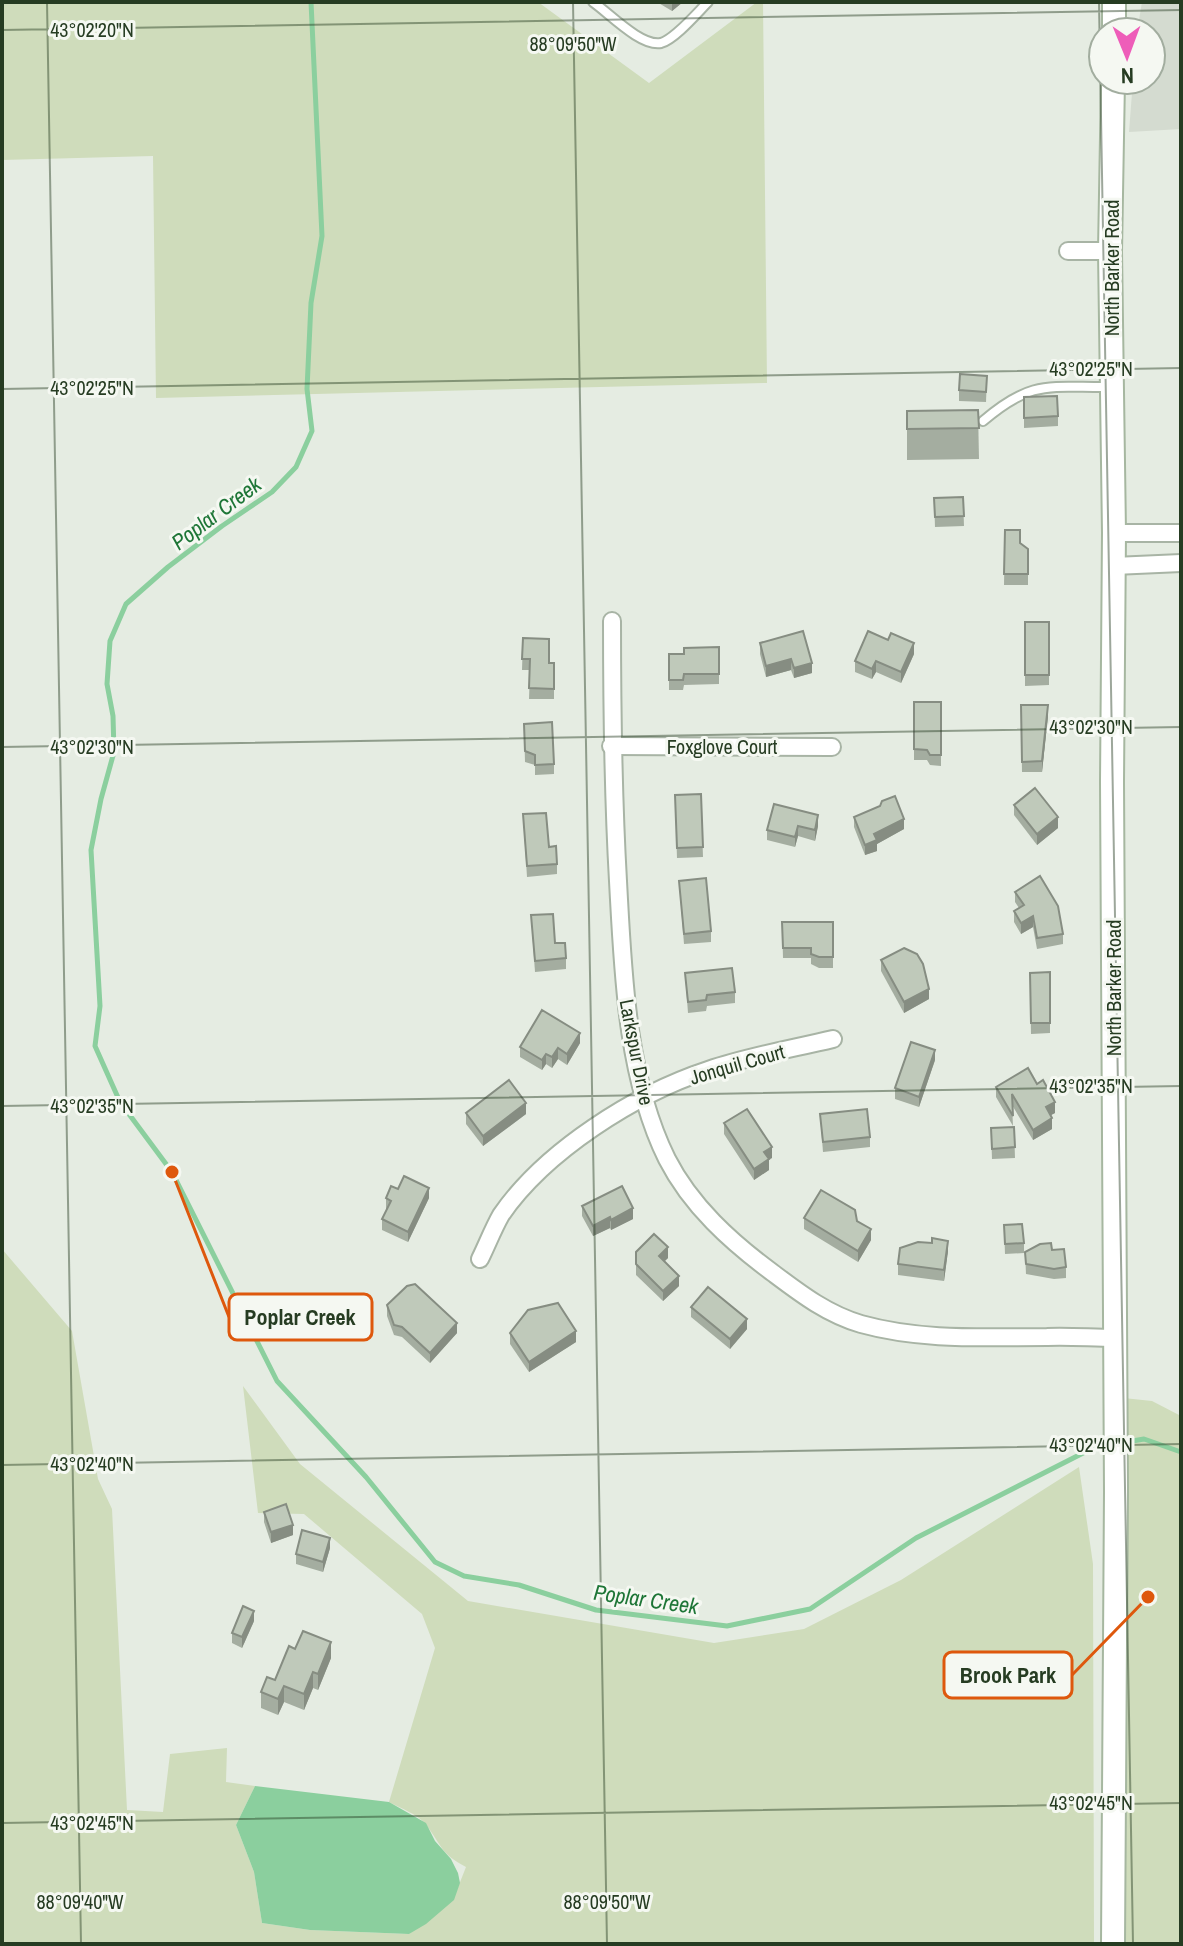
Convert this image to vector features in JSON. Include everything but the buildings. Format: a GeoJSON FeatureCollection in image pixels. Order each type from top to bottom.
{"type":"FeatureCollection","features":[{"type":"Feature","properties":{"kind":"main road","name":"North Barker Road"},"geometry":{"type":"LineString","coordinates":[[1113,96],[1110,251],[1114,533],[1113,1944]]}},
{"type":"Feature","properties":{"kind":"street"},"geometry":{"type":"LineString","coordinates":[[1068,251],[1110,251]]}},
{"type":"Feature","properties":{"kind":"street"},"geometry":{"type":"LineString","coordinates":[[1114,533],[1181,533]]}},
{"type":"Feature","properties":{"kind":"street"},"geometry":{"type":"LineString","coordinates":[[1114,566],[1181,563]]}},
{"type":"Feature","properties":{"kind":"street","name":"Larkspur Drive"},"geometry":{"type":"LineString","coordinates":[[612,621],[611,746],[626,999],[644,1099],[668,1159],[704,1212],[755,1260],[815,1304],[858,1323],[925,1336],[1114,1338]]}},
{"type":"Feature","properties":{"kind":"street","name":"Foxglove Court"},"geometry":{"type":"LineString","coordinates":[[611,746],[832,747]]}},
{"type":"Feature","properties":{"kind":"street","name":"Jonquil Court"},"geometry":{"type":"LineString","coordinates":[[480,1259],[500,1218],[522,1189],[556,1155],[598,1125],[644,1099],[707,1070],[833,1039]]}},
{"type":"Feature","properties":{"kind":"lane"},"geometry":{"type":"LineString","coordinates":[[593,2],[636,36],[651,43],[662,43],[708,2]]}},
{"type":"Feature","properties":{"kind":"lane"},"geometry":{"type":"LineString","coordinates":[[983,421],[1023,392],[1057,386],[1113,387]]}},
{"type":"Feature","properties":{"kind":"shaded area"},"geometry":{"type":"Polygon","coordinates":[[[2,2],[538,2],[649,83],[757,2],[763,2],[767,383],[156,398],[153,156],[2,160],[2,2]]]}},
{"type":"Feature","properties":{"kind":"shaded area"},"geometry":{"type":"Polygon","coordinates":[[[1142,2],[1181,2],[1181,129],[1129,132],[1132,96],[1167,96],[1167,16],[1140,16],[1142,2]]]}},
{"type":"Feature","properties":{"kind":"shaded area"},"geometry":{"type":"Polygon","coordinates":[[[2,1249],[72,1331],[98,1479],[112,1509],[127,1810],[163,1812],[170,1754],[227,1748],[226,1782],[255,1786],[236,1825],[254,1872],[262,1923],[310,1930],[409,1934],[453,1900],[466,1867],[447,1854],[420,1818],[389,1802],[435,1648],[422,1614],[304,1514],[258,1513],[243,1386],[300,1464],[468,1601],[714,1643],[804,1629],[901,1580],[1079,1467],[1093,1564],[1094,1944],[2,1944],[2,1249]]]}},
{"type":"Feature","properties":{"kind":"shaded area"},"geometry":{"type":"Polygon","coordinates":[[[1114,1397],[1152,1401],[1181,1416],[1181,1944],[1113,1944],[1114,1397]]]}},
{"type":"Feature","properties":{"kind":"shaded area"},"geometry":{"type":"Polygon","coordinates":[[[255,1786],[389,1802],[426,1823],[458,1873],[460,1883],[454,1900],[409,1934],[310,1930],[262,1923],[254,1872],[236,1825],[255,1786]]]}},
{"type":"Feature","properties":{"kind":"waterway","name":"Poplar Creek"},"geometry":{"type":"LineString","coordinates":[[311,2],[322,236],[311,303],[307,389],[312,431],[296,467],[272,492],[168,567],[126,604],[110,641],[107,684],[113,716],[114,752],[91,850],[100,1006],[95,1046],[120,1102],[172,1172],[277,1381],[366,1477],[435,1562],[464,1576],[519,1585],[596,1610],[727,1626],[810,1609],[916,1538],[1093,1448],[1111,1445]]}},
{"type":"Feature","properties":{"kind":"waterway","name":"Poplar Creek"},"geometry":{"type":"LineString","coordinates":[[1121,1443],[1144,1439],[1181,1452]]}},
{"type":"Feature","properties":{"kind":"place","name":"Poplar Creek"},"geometry":{"type":"Point","coordinates":[172,1172]}},
{"type":"Feature","properties":{"kind":"place","name":"Brook Park"},"geometry":{"type":"Point","coordinates":[1148,1597]}}]}
